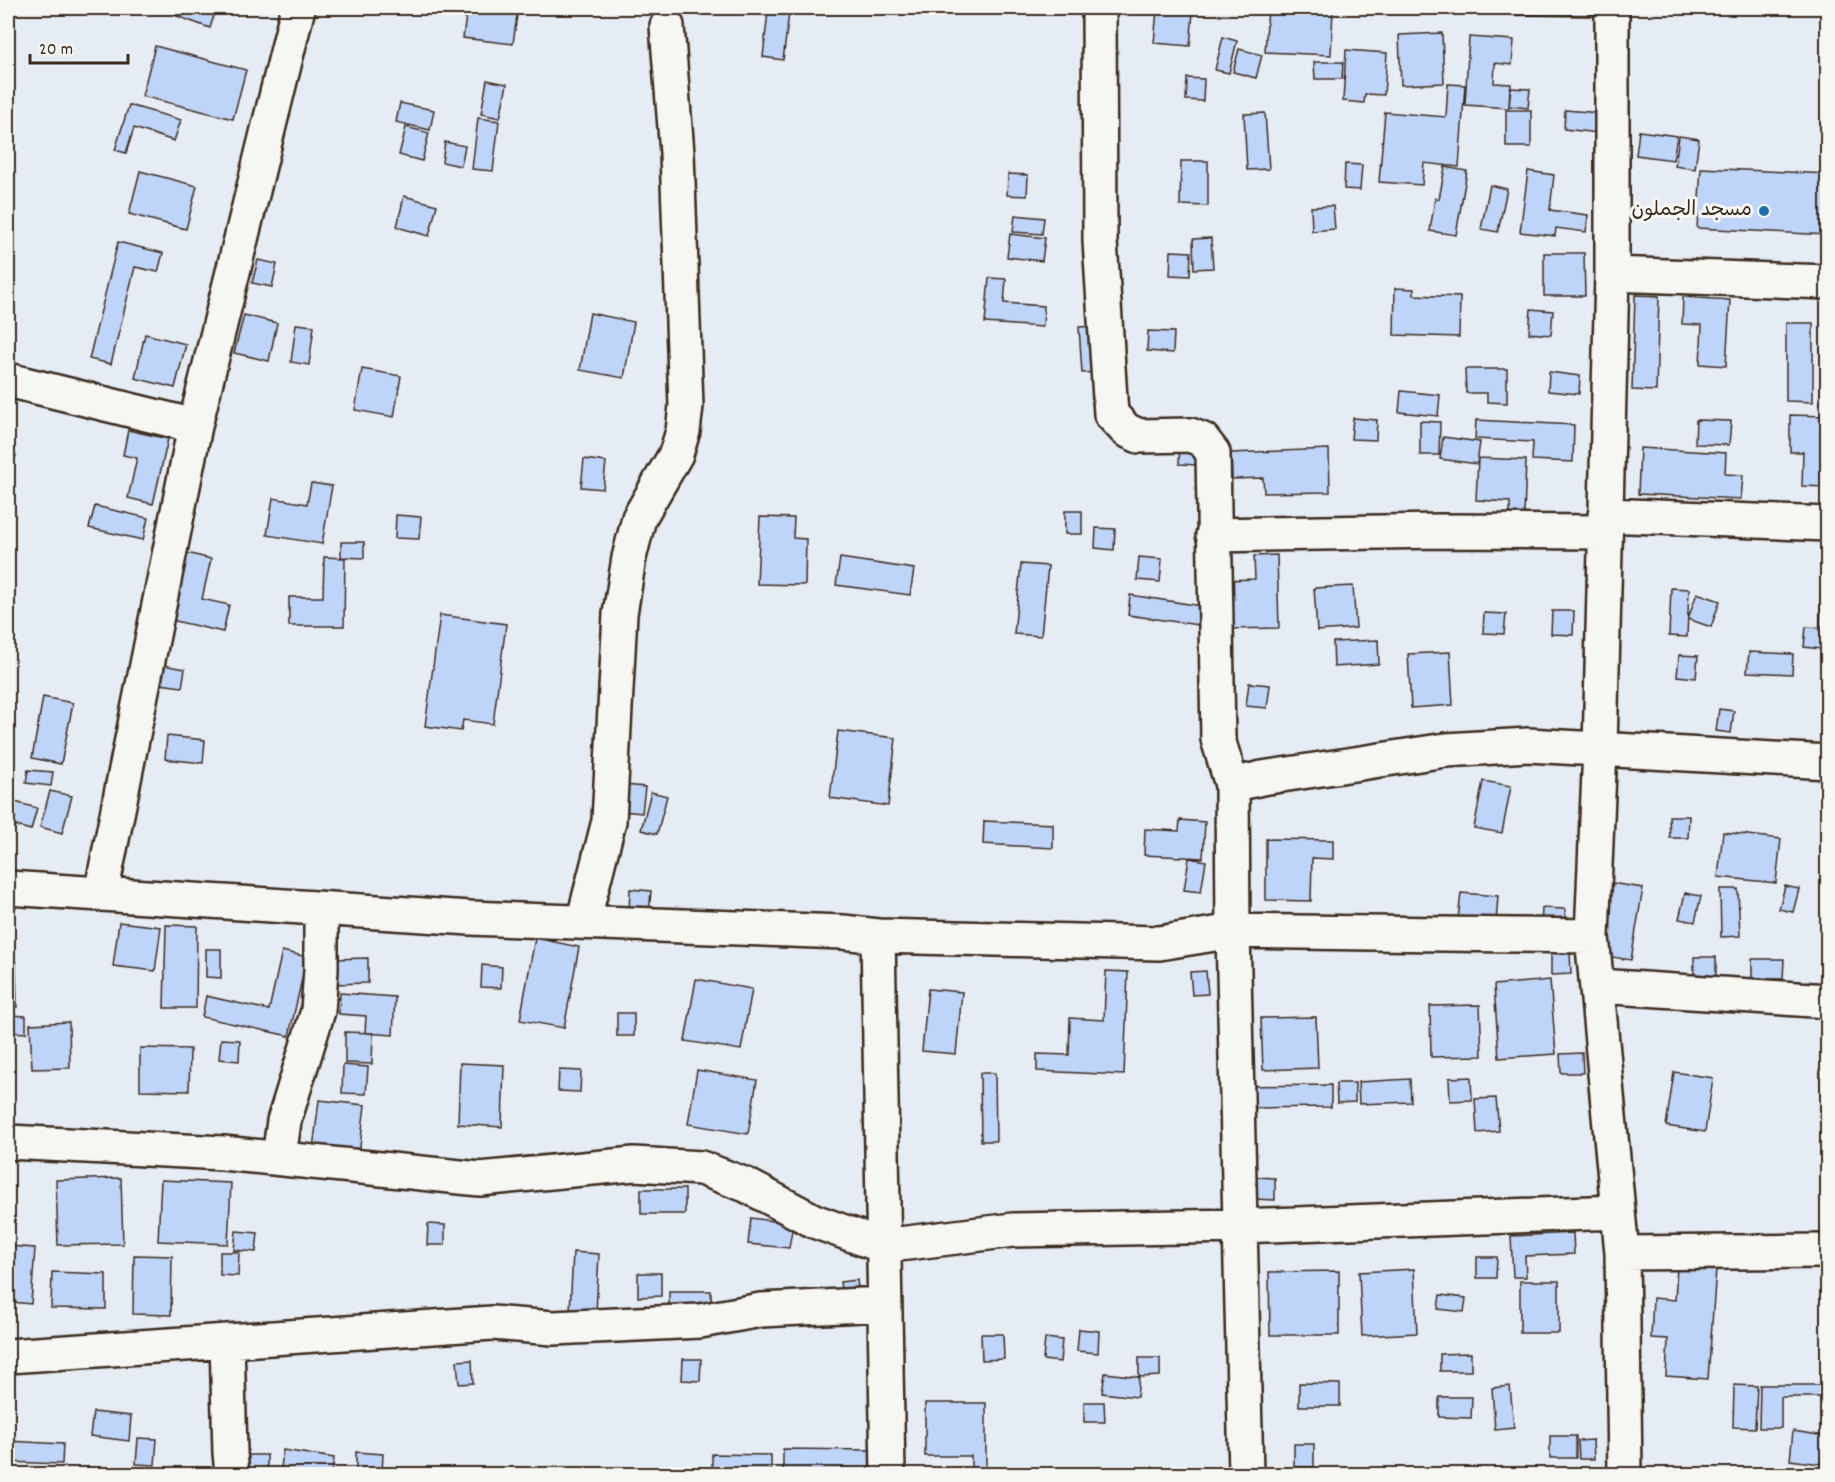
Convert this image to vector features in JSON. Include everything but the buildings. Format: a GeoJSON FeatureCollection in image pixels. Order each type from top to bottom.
{"type":"FeatureCollection","features":[{"type":"Feature","properties":{"kind":"street"},"geometry":{"type":"LineString","coordinates":[[101,894],[195,426],[298,8]]}},
{"type":"Feature","properties":{"kind":"street"},"geometry":{"type":"LineString","coordinates":[[1099,8],[1100,241],[1111,414],[1126,430],[1139,436],[1190,435],[1203,440],[1213,453],[1218,739],[1232,785],[1233,931],[1246,1474]]}},
{"type":"Feature","properties":{"kind":"street"},"geometry":{"type":"LineString","coordinates":[[1612,8],[1612,274],[1600,748],[1592,936],[1622,1253],[1625,1474]]}},
{"type":"Feature","properties":{"kind":"street"},"geometry":{"type":"LineString","coordinates":[[583,922],[609,821],[620,614],[629,558],[639,518],[676,454],[683,431],[686,406],[677,153],[667,26]]}},
{"type":"Feature","properties":{"kind":"street"},"geometry":{"type":"LineString","coordinates":[[1612,274],[1827,282]]}},
{"type":"Feature","properties":{"kind":"street"},"geometry":{"type":"LineString","coordinates":[[8,380],[195,426]]}},
{"type":"Feature","properties":{"kind":"street"},"geometry":{"type":"LineString","coordinates":[[1213,535],[1440,531],[1605,524],[1827,524]]}},
{"type":"Feature","properties":{"kind":"street"},"geometry":{"type":"LineString","coordinates":[[1232,785],[1262,778],[1446,750],[1528,745],[1827,762]]}},
{"type":"Feature","properties":{"kind":"street"},"geometry":{"type":"LineString","coordinates":[[8,888],[321,910],[843,932],[878,936],[1159,943],[1233,931],[1592,936]]}},
{"type":"Feature","properties":{"kind":"street"},"geometry":{"type":"LineString","coordinates":[[279,1158],[284,1121],[318,1011],[321,910]]}},
{"type":"Feature","properties":{"kind":"street"},"geometry":{"type":"LineString","coordinates":[[878,936],[888,1474]]}},
{"type":"Feature","properties":{"kind":"street"},"geometry":{"type":"LineString","coordinates":[[1598,986],[1827,1001]]}},
{"type":"Feature","properties":{"kind":"street"},"geometry":{"type":"LineString","coordinates":[[8,1142],[279,1158],[480,1179],[634,1164],[701,1168],[746,1185],[814,1221],[883,1246],[1013,1230],[1240,1226],[1617,1212]]}},
{"type":"Feature","properties":{"kind":"street"},"geometry":{"type":"LineString","coordinates":[[1622,1253],[1827,1251]]}},
{"type":"Feature","properties":{"kind":"street"},"geometry":{"type":"LineString","coordinates":[[8,1356],[492,1323],[553,1328],[700,1321],[761,1310],[884,1304]]}},
{"type":"Feature","properties":{"kind":"street"},"geometry":{"type":"LineString","coordinates":[[227,1341],[232,1474]]}},
{"type":"Feature","properties":{"kind":"place","name":"مسجد الجملون"},"geometry":{"type":"Point","coordinates":[1764,211]}}]}
